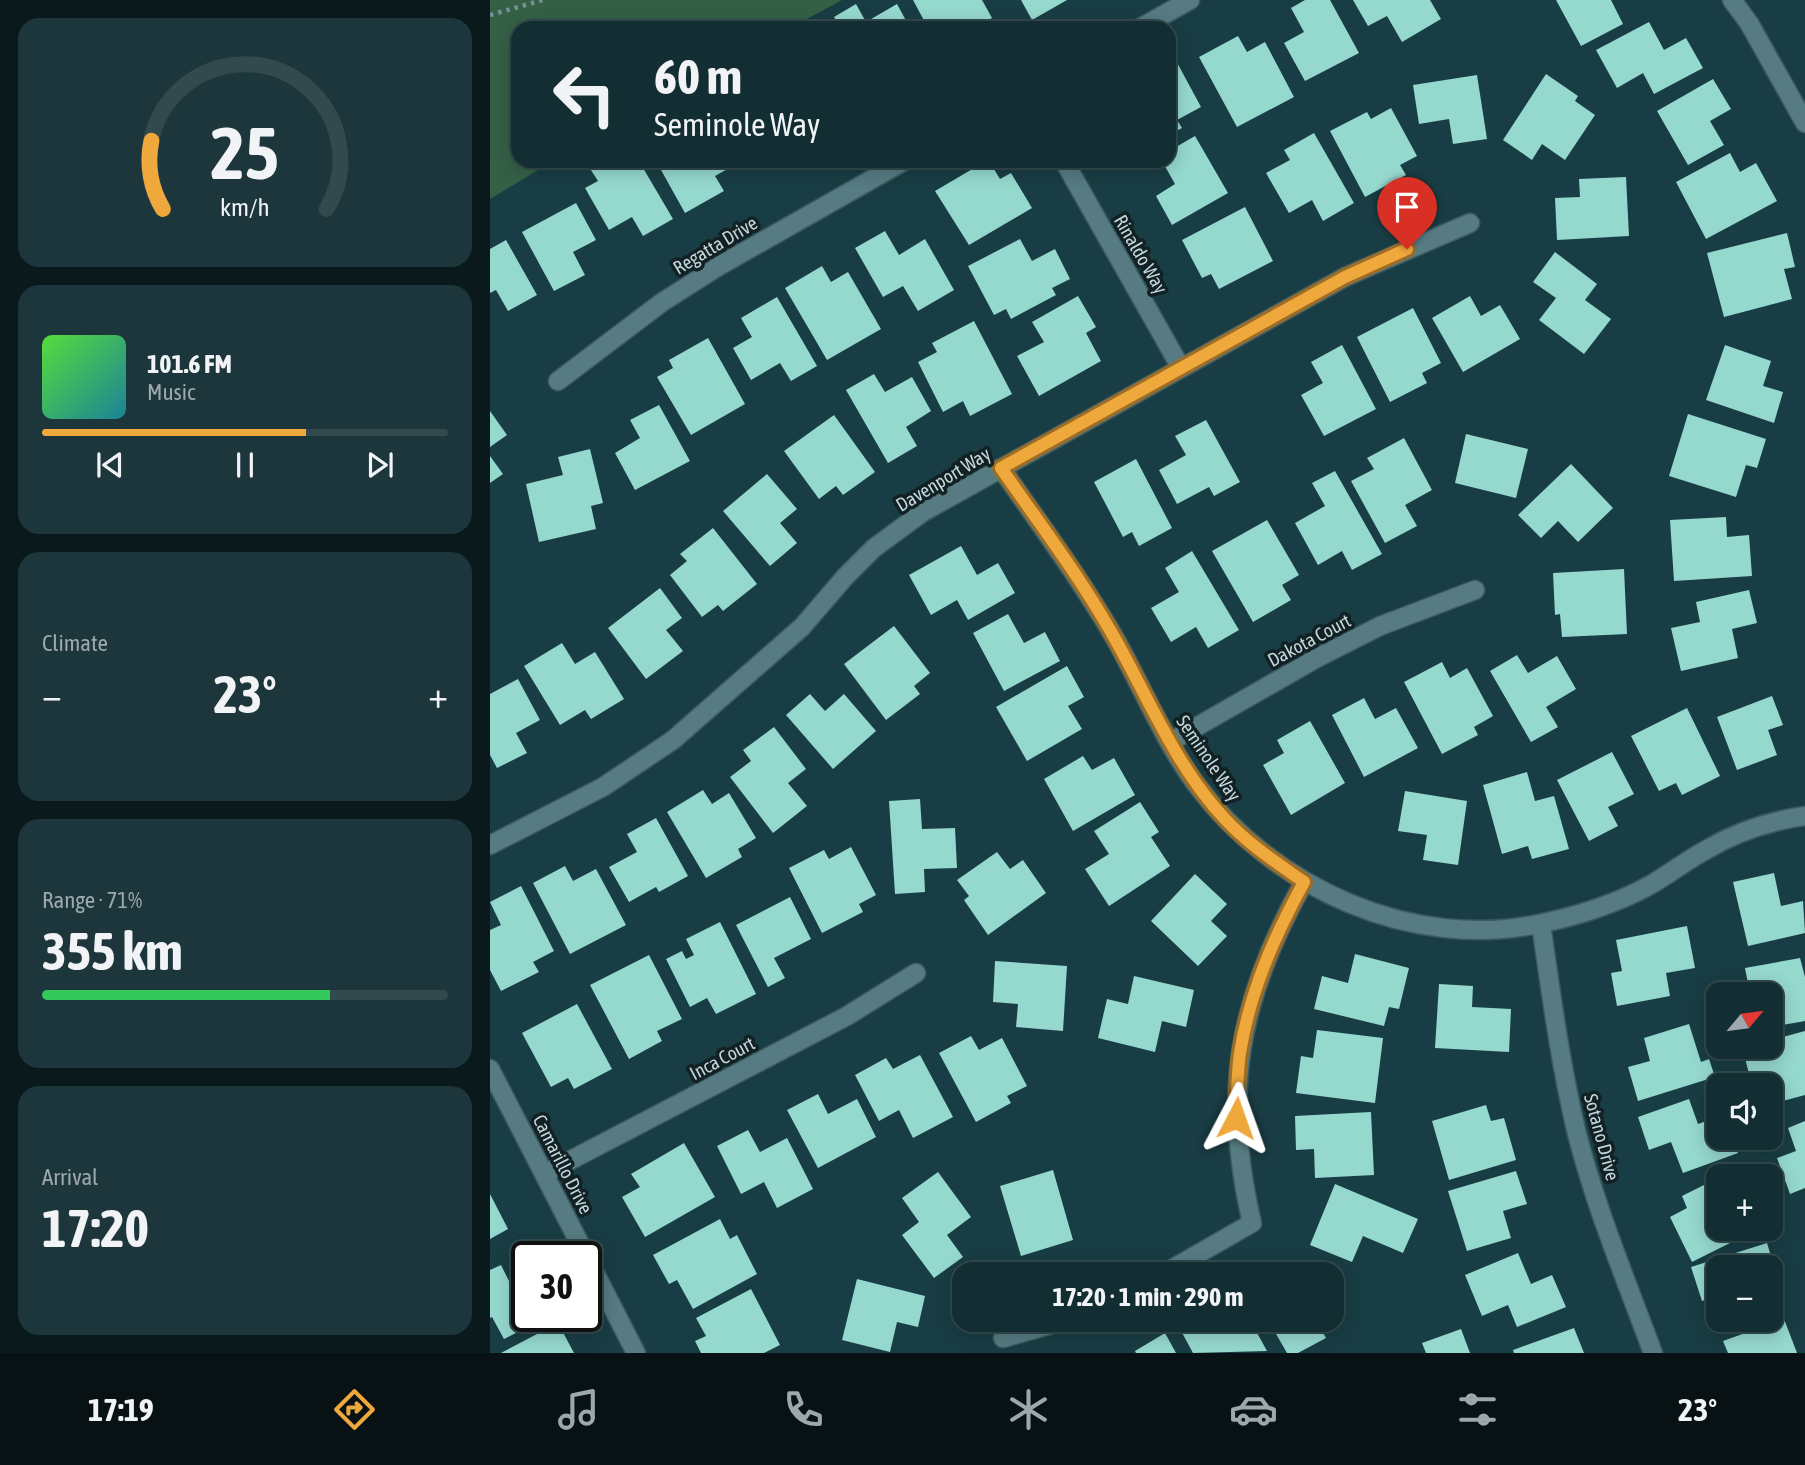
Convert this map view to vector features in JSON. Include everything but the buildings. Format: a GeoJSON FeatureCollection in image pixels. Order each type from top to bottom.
{"type":"FeatureCollection","features":[{"type":"Feature","properties":{"kind":"street"},"geometry":{"type":"LineString","coordinates":[[1152,21],[1189,0]]}},
{"type":"Feature","properties":{"kind":"street"},"geometry":{"type":"LineString","coordinates":[[1732,0],[1749,23],[1805,123]]}},
{"type":"Feature","properties":{"kind":"street","name":"Regatta Drive"},"geometry":{"type":"LineString","coordinates":[[558,380],[661,303],[719,266],[892,168]]}},
{"type":"Feature","properties":{"kind":"street","name":"Rinaldo Way"},"geometry":{"type":"LineString","coordinates":[[1068,168],[1181,368]]}},
{"type":"Feature","properties":{"kind":"street","name":"Davenport Way"},"geometry":{"type":"LineString","coordinates":[[490,845],[603,787],[673,740],[802,627],[874,548],[923,512],[1345,277],[1470,222]]}},
{"type":"Feature","properties":{"kind":"street","name":"Seminole Way"},"geometry":{"type":"LineString","coordinates":[[1001,468],[1068,564],[1113,636],[1194,781],[1225,820],[1261,852],[1304,882],[1356,906],[1391,918],[1439,927],[1488,929],[1541,924],[1607,905],[1651,884],[1707,849],[1742,832],[1780,820],[1805,816]]}},
{"type":"Feature","properties":{"kind":"street","name":"Dakota Court"},"geometry":{"type":"LineString","coordinates":[[1170,742],[1380,626],[1475,590]]}},
{"type":"Feature","properties":{"kind":"street"},"geometry":{"type":"LineString","coordinates":[[1184,1262],[1252,1223],[1242,1182],[1236,1118],[1240,1055],[1254,993],[1268,953],[1304,882]]}},
{"type":"Feature","properties":{"kind":"street","name":"Sotano Drive"},"geometry":{"type":"LineString","coordinates":[[1541,924],[1554,1021],[1576,1131],[1598,1202],[1653,1353]]}},
{"type":"Feature","properties":{"kind":"street","name":"Inca Court"},"geometry":{"type":"LineString","coordinates":[[544,1174],[847,1016],[916,973]]}},
{"type":"Feature","properties":{"kind":"street","name":"Camarillo Drive"},"geometry":{"type":"LineString","coordinates":[[490,1069],[636,1353]]}},
{"type":"Feature","properties":{"kind":"street"},"geometry":{"type":"LineString","coordinates":[[1003,1338],[1024,1332]]}},
{"type":"Feature","properties":{"kind":"path"},"geometry":{"type":"LineString","coordinates":[[490,15],[543,0]]}},
{"type":"Feature","properties":{"kind":"green space"},"geometry":{"type":"Polygon","coordinates":[[[490,0],[842,0],[803,21],[511,21],[511,168],[541,168],[490,199],[490,0]]]}},
{"type":"Feature","properties":{"kind":"route"},"geometry":{"type":"LineString","coordinates":[[1236,1118],[1240,1055],[1254,993],[1268,953],[1304,882],[1261,852],[1225,820],[1194,781],[1113,636],[1068,564],[1001,468],[1345,277],[1407,249]]}}]}
